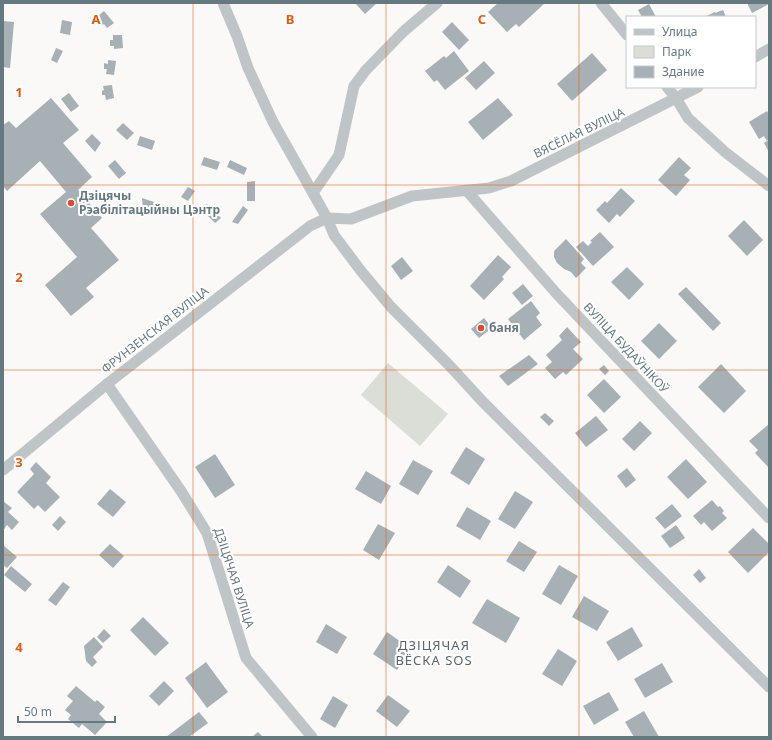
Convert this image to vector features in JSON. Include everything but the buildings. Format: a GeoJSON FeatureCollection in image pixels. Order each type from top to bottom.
{"type":"FeatureCollection","features":[{"type":"Feature","properties":{"kind":"street"},"geometry":{"type":"LineString","coordinates":[[223,3],[237,36],[248,68],[273,122],[327,218],[334,235],[361,271],[391,306],[483,402],[769,687]]}},
{"type":"Feature","properties":{"kind":"street"},"geometry":{"type":"LineString","coordinates":[[313,193],[339,156],[354,86],[366,70],[404,31],[437,3]]}},
{"type":"Feature","properties":{"kind":"street"},"geometry":{"type":"LineString","coordinates":[[601,3],[626,35]]}},
{"type":"Feature","properties":{"kind":"street"},"geometry":{"type":"LineString","coordinates":[[756,56],[769,50]]}},
{"type":"Feature","properties":{"kind":"street"},"geometry":{"type":"LineString","coordinates":[[668,88],[676,98],[688,118],[726,152],[769,186]]}},
{"type":"Feature","properties":{"kind":"street","name":"ВЯСЁЛАЯ ВУЛІЦА"},"geometry":{"type":"LineString","coordinates":[[327,218],[351,219],[412,196],[489,188],[511,181],[696,88]]}},
{"type":"Feature","properties":{"kind":"street","name":"ВУЛІЦА БУДАЎНІКОЎ"},"geometry":{"type":"LineString","coordinates":[[467,191],[556,293],[769,518]]}},
{"type":"Feature","properties":{"kind":"street","name":"ФРУНЗЕНСКАЯ ВУЛІЦА"},"geometry":{"type":"LineString","coordinates":[[3,470],[107,384],[296,236],[310,226],[327,218]]}},
{"type":"Feature","properties":{"kind":"street","name":"ДЗІЦЯЧАЯ ВУЛІЦА"},"geometry":{"type":"LineString","coordinates":[[107,384],[207,533],[246,658],[312,737]]}},
{"type":"Feature","properties":{"kind":"green space"},"geometry":{"type":"Polygon","coordinates":[[[388,363],[448,414],[420,446],[361,395],[388,363]]]}},
{"type":"Feature","properties":{"kind":"place","name":"Дзіцячы Рэабілітацыйны Цэнтр"},"geometry":{"type":"Point","coordinates":[71,203]}},
{"type":"Feature","properties":{"kind":"place","name":"баня"},"geometry":{"type":"Point","coordinates":[481,328]}},
{"type":"Feature","properties":{"kind":"district","name":"ДЗІЦЯЧАЯ ВЁСКА SOS"},"geometry":{"type":"Point","coordinates":[434,652]}}]}
